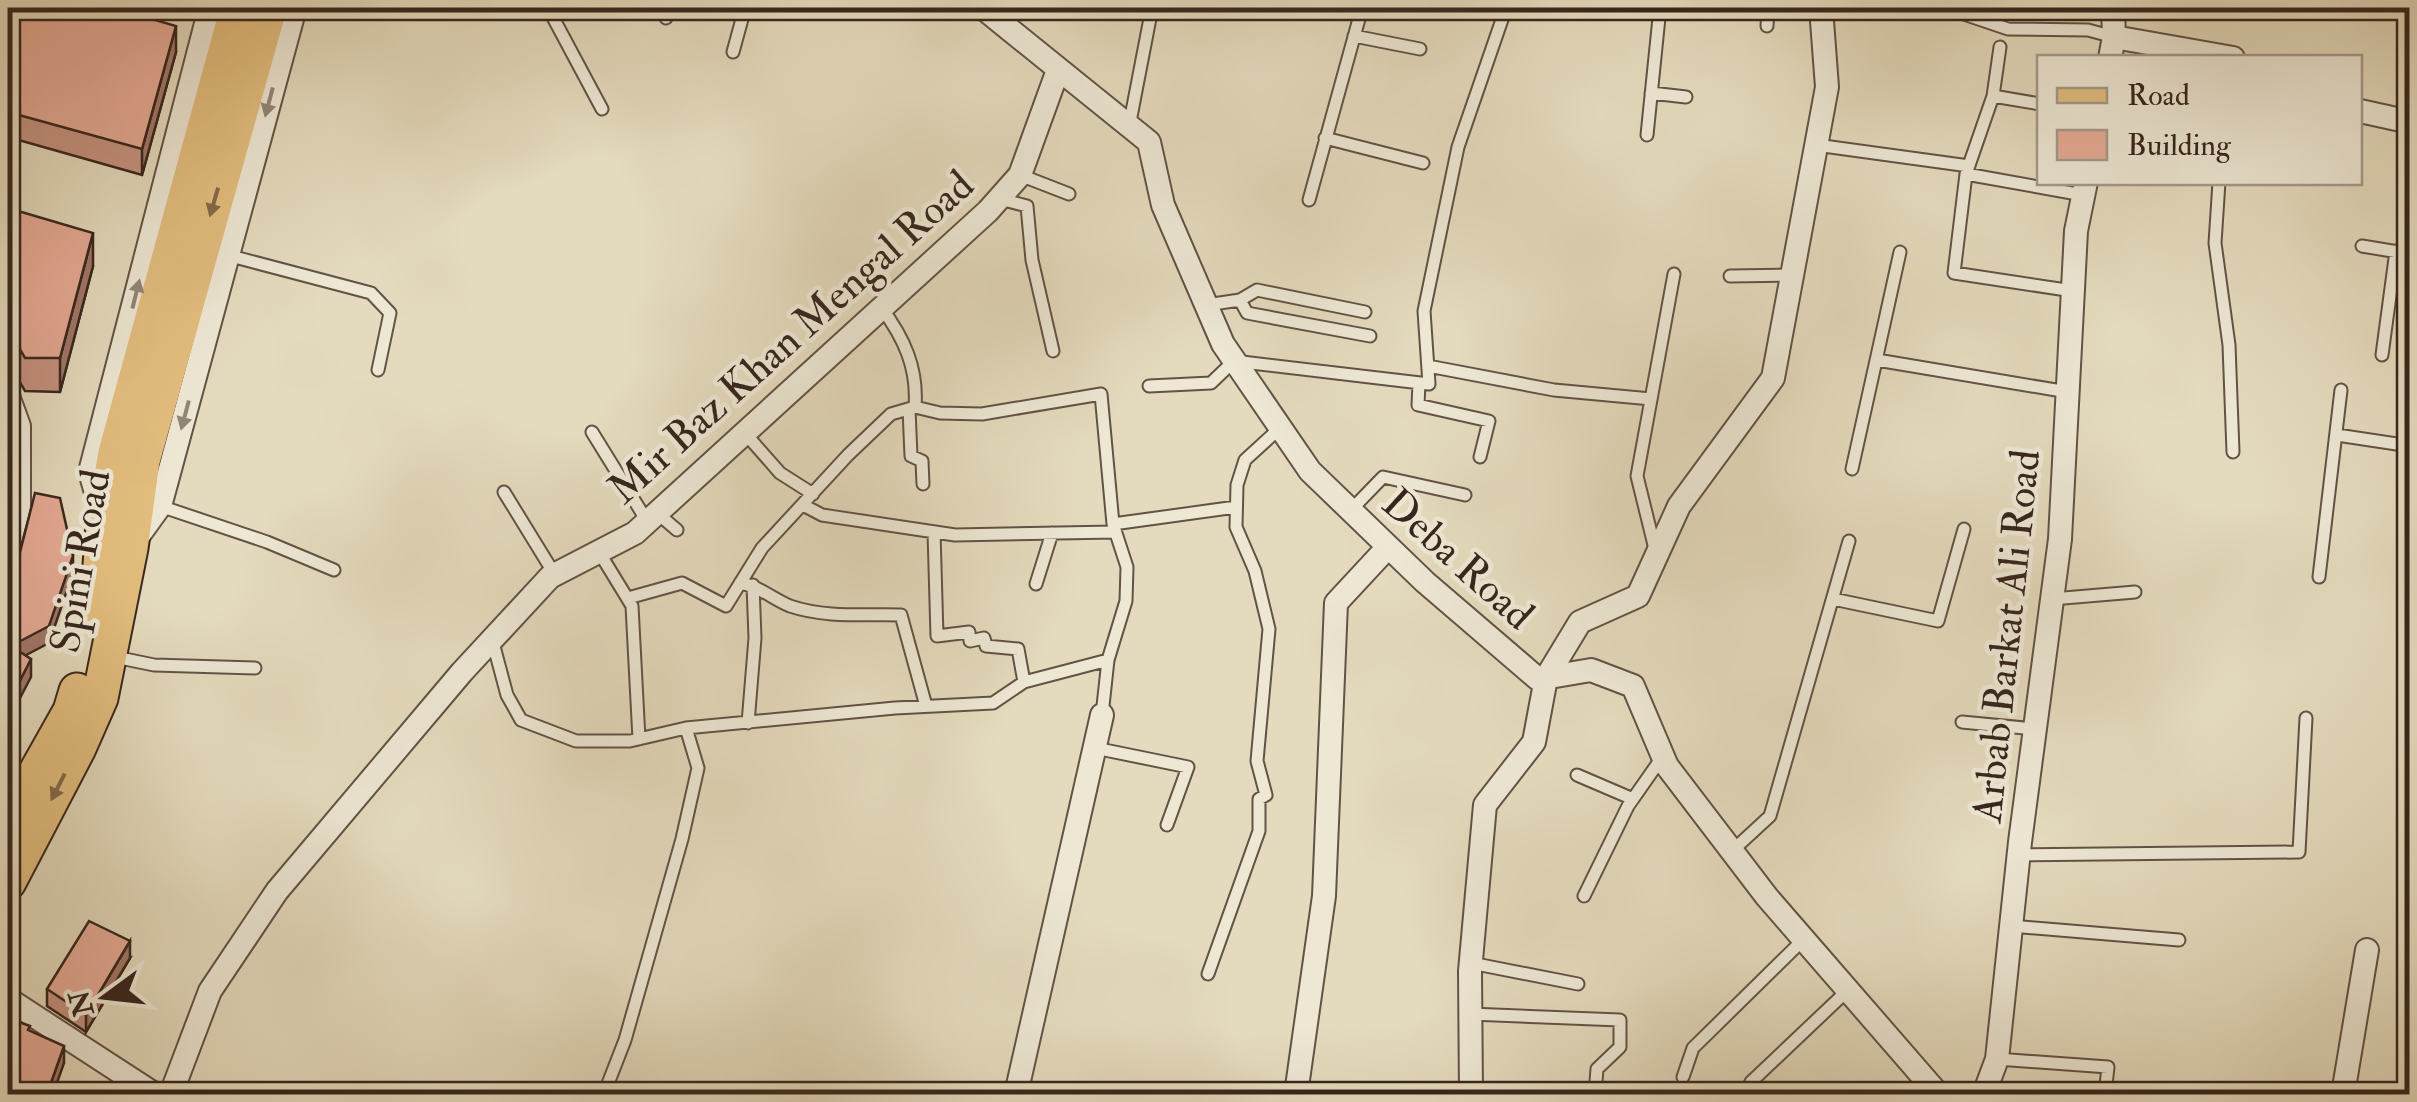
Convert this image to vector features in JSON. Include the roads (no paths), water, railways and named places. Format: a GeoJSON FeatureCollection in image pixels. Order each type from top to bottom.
{"type":"FeatureCollection","features":[{"type":"Feature","properties":{"kind":"main road"},"geometry":{"type":"LineString","coordinates":[[157,354],[269,8]]}},
{"type":"Feature","properties":{"kind":"main road"},"geometry":{"type":"LineString","coordinates":[[157,354],[218,10]]}},
{"type":"Feature","properties":{"kind":"main road","name":"Spini Road"},"geometry":{"type":"LineString","coordinates":[[8,882],[100,698],[110,656],[117,536],[116,452],[157,354]]}},
{"type":"Feature","properties":{"kind":"main road","name":"Spini Road"},"geometry":{"type":"LineString","coordinates":[[8,823],[70,711],[94,637],[102,577],[117,536]]}},
{"type":"Feature","properties":{"kind":"street"},"geometry":{"type":"LineString","coordinates":[[218,10],[90,472],[117,536],[160,506],[295,8]]}},
{"type":"Feature","properties":{"kind":"street","name":"Deba Road"},"geometry":{"type":"LineString","coordinates":[[983,8],[1149,142],[1163,205],[1223,344],[1310,471],[1388,547],[1538,680],[1591,670],[1633,686],[1663,756],[1732,850],[1938,1094]]}},
{"type":"Feature","properties":{"kind":"street"},"geometry":{"type":"LineString","coordinates":[[1471,1094],[1471,963],[1484,805],[1534,742],[1546,678],[1580,622],[1638,596],[1679,506],[1773,378],[1827,87],[1821,8]]}},
{"type":"Feature","properties":{"kind":"street"},"geometry":{"type":"LineString","coordinates":[[2113,8],[2112,47],[2200,55]]}},
{"type":"Feature","properties":{"kind":"street","name":"Mir Baz Khan Mengal Road"},"geometry":{"type":"LineString","coordinates":[[171,1094],[210,990],[277,891],[492,639],[555,574],[636,532],[999,198],[1020,175],[1058,70]]}},
{"type":"Feature","properties":{"kind":"street"},"geometry":{"type":"LineString","coordinates":[[2362,111],[2410,122]]}},
{"type":"Feature","properties":{"kind":"street","name":"Arbab Barkat Ali Road"},"geometry":{"type":"LineString","coordinates":[[1984,1094],[1997,1059],[2060,539],[2076,231],[2084,188]]}},
{"type":"Feature","properties":{"kind":"street"},"geometry":{"type":"LineString","coordinates":[[8,396],[19,426],[19,506],[8,548]]}},
{"type":"Feature","properties":{"kind":"street"},"geometry":{"type":"LineString","coordinates":[[1296,1094],[1324,896],[1336,604],[1388,547]]}},
{"type":"Feature","properties":{"kind":"street"},"geometry":{"type":"LineString","coordinates":[[1019,1094],[1102,715]]}},
{"type":"Feature","properties":{"kind":"street"},"geometry":{"type":"LineString","coordinates":[[2342,1094],[2367,950]]}},
{"type":"Feature","properties":{"kind":"street"},"geometry":{"type":"LineString","coordinates":[[8,999],[154,1094]]}},
{"type":"Feature","properties":{"kind":"lane"},"geometry":{"type":"LineString","coordinates":[[181,8],[218,10]]}},
{"type":"Feature","properties":{"kind":"lane"},"geometry":{"type":"LineString","coordinates":[[548,8],[602,110]]}},
{"type":"Feature","properties":{"kind":"lane"},"geometry":{"type":"LineString","coordinates":[[733,52],[746,8]]}},
{"type":"Feature","properties":{"kind":"lane"},"geometry":{"type":"LineString","coordinates":[[1129,127],[1152,8]]}},
{"type":"Feature","properties":{"kind":"lane"},"geometry":{"type":"LineString","coordinates":[[1308,200],[1362,8]]}},
{"type":"Feature","properties":{"kind":"lane"},"geometry":{"type":"LineString","coordinates":[[1150,386],[1211,383],[1234,361],[1429,384],[1424,311],[1458,147],[1506,8]]}},
{"type":"Feature","properties":{"kind":"lane"},"geometry":{"type":"LineString","coordinates":[[1648,135],[1660,8]]}},
{"type":"Feature","properties":{"kind":"lane"},"geometry":{"type":"LineString","coordinates":[[1767,26],[1768,8]]}},
{"type":"Feature","properties":{"kind":"lane"},"geometry":{"type":"LineString","coordinates":[[1946,8],[2008,28],[2088,30],[2112,47]]}},
{"type":"Feature","properties":{"kind":"lane"},"geometry":{"type":"LineString","coordinates":[[1354,36],[1420,49]]}},
{"type":"Feature","properties":{"kind":"lane"},"geometry":{"type":"LineString","coordinates":[[2000,47],[1993,96],[1967,170],[1954,273],[2073,291]]}},
{"type":"Feature","properties":{"kind":"lane"},"geometry":{"type":"LineString","coordinates":[[1651,94],[1686,97]]}},
{"type":"Feature","properties":{"kind":"lane"},"geometry":{"type":"LineString","coordinates":[[1993,96],[2037,103]]}},
{"type":"Feature","properties":{"kind":"lane"},"geometry":{"type":"LineString","coordinates":[[1326,138],[1423,163]]}},
{"type":"Feature","properties":{"kind":"lane"},"geometry":{"type":"LineString","coordinates":[[1816,145],[2037,181]]}},
{"type":"Feature","properties":{"kind":"lane"},"geometry":{"type":"LineString","coordinates":[[1020,175],[1069,194]]}},
{"type":"Feature","properties":{"kind":"lane"},"geometry":{"type":"LineString","coordinates":[[2219,185],[2215,243],[2229,345],[2233,452]]}},
{"type":"Feature","properties":{"kind":"lane"},"geometry":{"type":"LineString","coordinates":[[999,198],[1027,206],[1032,260],[1053,351]]}},
{"type":"Feature","properties":{"kind":"lane"},"geometry":{"type":"LineString","coordinates":[[2362,246],[2403,253],[2382,354]]}},
{"type":"Feature","properties":{"kind":"lane"},"geometry":{"type":"LineString","coordinates":[[1852,469],[1900,252]]}},
{"type":"Feature","properties":{"kind":"lane"},"geometry":{"type":"LineString","coordinates":[[227,255],[371,293],[390,314],[378,370]]}},
{"type":"Feature","properties":{"kind":"lane"},"geometry":{"type":"LineString","coordinates":[[1657,554],[1638,476],[1674,274]]}},
{"type":"Feature","properties":{"kind":"lane"},"geometry":{"type":"LineString","coordinates":[[1730,276],[1792,275]]}},
{"type":"Feature","properties":{"kind":"lane"},"geometry":{"type":"LineString","coordinates":[[1206,304],[1240,300],[1257,290],[1365,312]]}},
{"type":"Feature","properties":{"kind":"lane"},"geometry":{"type":"LineString","coordinates":[[1240,300],[1247,313],[1370,336]]}},
{"type":"Feature","properties":{"kind":"lane"},"geometry":{"type":"LineString","coordinates":[[881,307],[902,336],[917,384],[911,456],[922,461],[923,484]]}},
{"type":"Feature","properties":{"kind":"lane"},"geometry":{"type":"LineString","coordinates":[[1877,360],[2068,392]]}},
{"type":"Feature","properties":{"kind":"lane"},"geometry":{"type":"LineString","coordinates":[[1428,366],[1554,390],[1652,399]]}},
{"type":"Feature","properties":{"kind":"lane"},"geometry":{"type":"LineString","coordinates":[[1418,383],[1418,405],[1488,421],[1480,456]]}},
{"type":"Feature","properties":{"kind":"lane"},"geometry":{"type":"LineString","coordinates":[[2319,577],[2342,390]]}},
{"type":"Feature","properties":{"kind":"lane"},"geometry":{"type":"LineString","coordinates":[[628,598],[682,583],[726,606],[747,584],[762,548],[891,414],[912,408],[982,414],[1101,394],[1114,528],[1127,566],[1126,602],[1108,660],[1102,715]]}},
{"type":"Feature","properties":{"kind":"lane"},"geometry":{"type":"LineString","coordinates":[[1208,974],[1258,831],[1259,799],[1266,795],[1257,761],[1269,629],[1255,572],[1236,526],[1237,485],[1245,460],[1280,428]]}},
{"type":"Feature","properties":{"kind":"lane"},"geometry":{"type":"LineString","coordinates":[[592,432],[652,517],[677,530]]}},
{"type":"Feature","properties":{"kind":"lane"},"geometry":{"type":"LineString","coordinates":[[744,432],[780,473],[813,494]]}},
{"type":"Feature","properties":{"kind":"lane"},"geometry":{"type":"LineString","coordinates":[[2337,435],[2410,446]]}},
{"type":"Feature","properties":{"kind":"lane"},"geometry":{"type":"LineString","coordinates":[[1351,511],[1383,477],[1465,495]]}},
{"type":"Feature","properties":{"kind":"lane"},"geometry":{"type":"LineString","coordinates":[[504,492],[555,574]]}},
{"type":"Feature","properties":{"kind":"lane"},"geometry":{"type":"LineString","coordinates":[[803,505],[822,514],[955,535],[1114,528],[1236,507]]}},
{"type":"Feature","properties":{"kind":"lane"},"geometry":{"type":"LineString","coordinates":[[160,506],[267,542],[334,570]]}},
{"type":"Feature","properties":{"kind":"lane"},"geometry":{"type":"LineString","coordinates":[[1832,599],[1938,621],[1964,529]]}},
{"type":"Feature","properties":{"kind":"lane"},"geometry":{"type":"LineString","coordinates":[[934,532],[938,636],[969,632],[970,641],[984,638],[986,646],[1018,649],[1024,682]]}},
{"type":"Feature","properties":{"kind":"lane"},"geometry":{"type":"LineString","coordinates":[[1036,584],[1052,533]]}},
{"type":"Feature","properties":{"kind":"lane"},"geometry":{"type":"LineString","coordinates":[[1732,850],[1770,816],[1849,541]]}},
{"type":"Feature","properties":{"kind":"lane"},"geometry":{"type":"LineString","coordinates":[[599,552],[632,606],[639,739]]}},
{"type":"Feature","properties":{"kind":"lane"},"geometry":{"type":"LineString","coordinates":[[747,584],[789,605],[822,613],[901,614],[926,706]]}},
{"type":"Feature","properties":{"kind":"lane"},"geometry":{"type":"LineString","coordinates":[[747,584],[755,638],[748,723]]}},
{"type":"Feature","properties":{"kind":"lane"},"geometry":{"type":"LineString","coordinates":[[2052,599],[2135,592]]}},
{"type":"Feature","properties":{"kind":"lane"},"geometry":{"type":"LineString","coordinates":[[492,639],[507,695],[520,720],[576,740],[639,739],[686,728],[993,703],[1024,682],[1108,660]]}},
{"type":"Feature","properties":{"kind":"lane"},"geometry":{"type":"LineString","coordinates":[[110,656],[154,665],[255,668]]}},
{"type":"Feature","properties":{"kind":"lane"},"geometry":{"type":"LineString","coordinates":[[2019,855],[2299,852],[2306,718]]}},
{"type":"Feature","properties":{"kind":"lane"},"geometry":{"type":"LineString","coordinates":[[1962,722],[2035,728]]}},
{"type":"Feature","properties":{"kind":"lane"},"geometry":{"type":"LineString","coordinates":[[604,1094],[624,1040],[682,839],[698,768],[686,728]]}},
{"type":"Feature","properties":{"kind":"lane"},"geometry":{"type":"LineString","coordinates":[[1094,748],[1188,767],[1167,824]]}},
{"type":"Feature","properties":{"kind":"lane"},"geometry":{"type":"LineString","coordinates":[[1584,896],[1633,799],[1663,756]]}},
{"type":"Feature","properties":{"kind":"lane"},"geometry":{"type":"LineString","coordinates":[[1577,775],[1633,799]]}},
{"type":"Feature","properties":{"kind":"lane"},"geometry":{"type":"LineString","coordinates":[[2011,926],[2179,940]]}},
{"type":"Feature","properties":{"kind":"lane"},"geometry":{"type":"LineString","coordinates":[[1683,1077],[1693,1048],[1804,939]]}},
{"type":"Feature","properties":{"kind":"lane"},"geometry":{"type":"LineString","coordinates":[[1471,963],[1578,984]]}},
{"type":"Feature","properties":{"kind":"lane"},"geometry":{"type":"LineString","coordinates":[[1766,1094],[1749,1088],[1848,990]]}},
{"type":"Feature","properties":{"kind":"lane"},"geometry":{"type":"LineString","coordinates":[[1470,1014],[1620,1020],[1620,1047],[1597,1069],[1595,1094]]}},
{"type":"Feature","properties":{"kind":"lane"},"geometry":{"type":"LineString","coordinates":[[1997,1059],[2108,1067],[2105,1094]]}}]}
